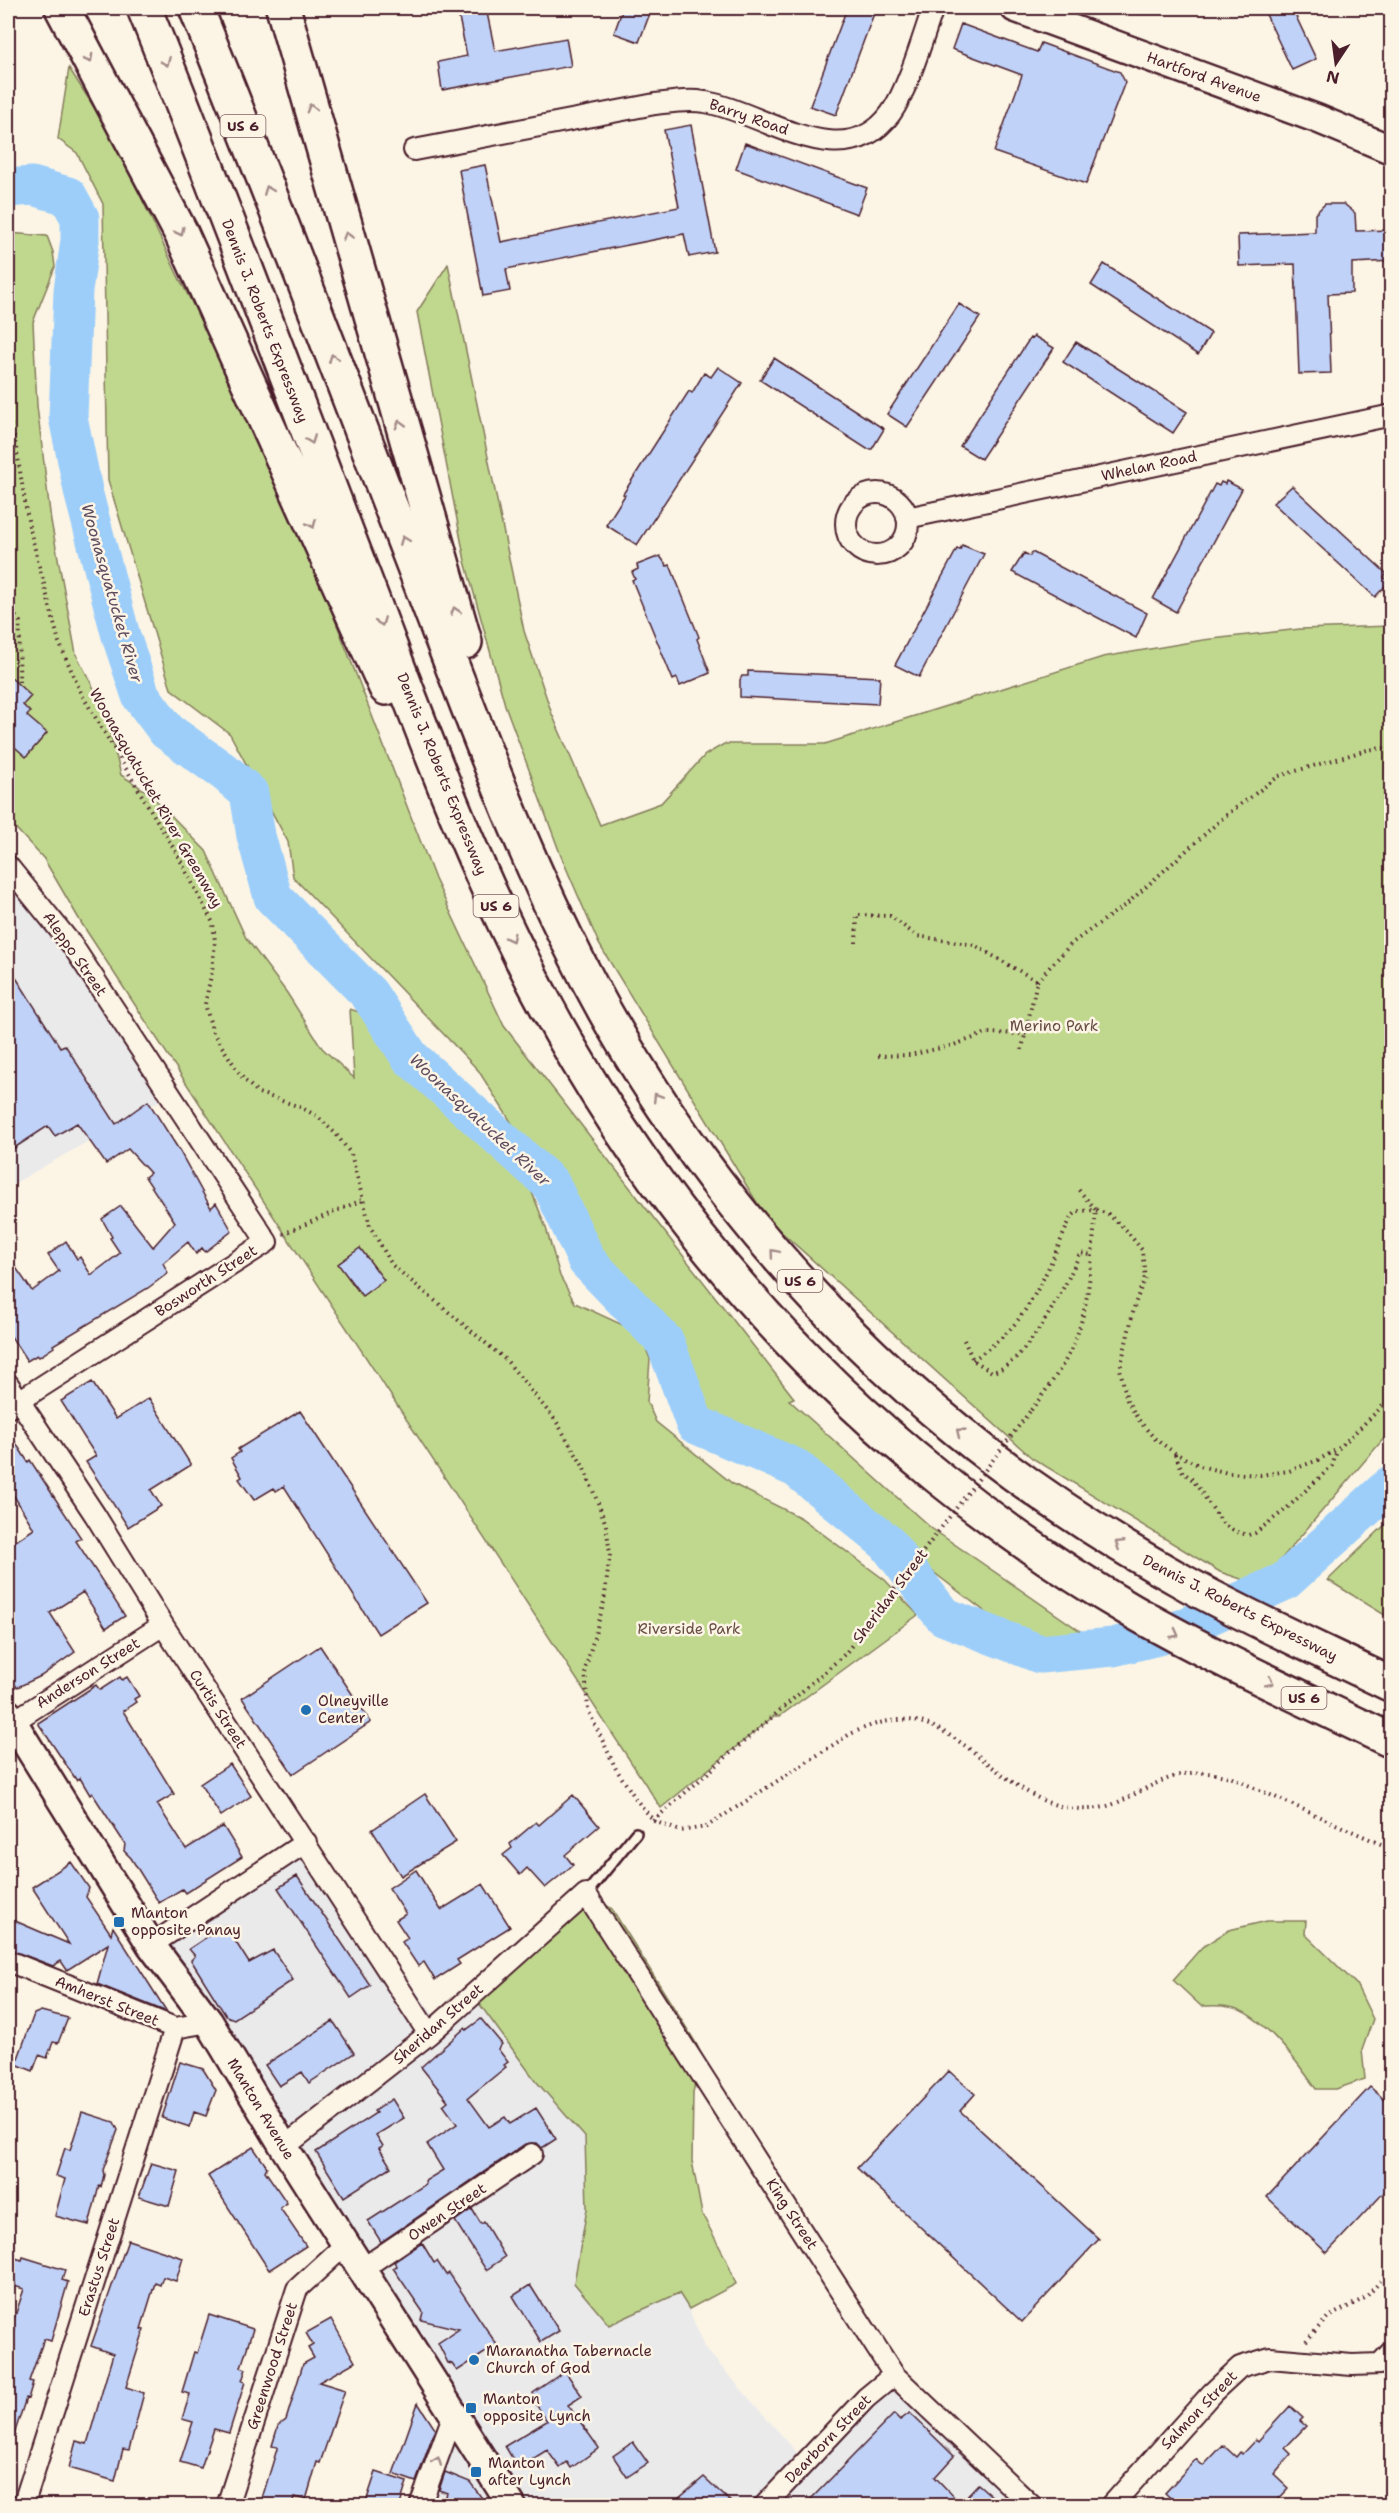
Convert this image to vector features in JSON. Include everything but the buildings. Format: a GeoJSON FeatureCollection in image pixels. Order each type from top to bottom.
{"type":"FeatureCollection","features":[{"type":"Feature","properties":{"kind":"highway"},"geometry":{"type":"LineString","coordinates":[[62,8],[181,233],[366,646],[479,869]]}},
{"type":"Feature","properties":{"kind":"highway","name":"Dennis J. Roberts Expressway"},"geometry":{"type":"LineString","coordinates":[[144,8],[479,869],[532,979],[592,1086],[660,1188],[736,1283],[820,1373],[911,1455],[1007,1530],[1132,1611],[1392,1741]]}},
{"type":"Feature","properties":{"kind":"highway","name":"Dennis J. Roberts Expressway"},"geometry":{"type":"LineString","coordinates":[[196,8],[474,722],[534,868],[585,973],[655,1093],[710,1173],[785,1265],[839,1323],[897,1378],[986,1453],[1083,1522],[1187,1584],[1392,1685]]}},
{"type":"Feature","properties":{"kind":"highway"},"geometry":{"type":"LineString","coordinates":[[283,8],[435,546],[534,868]]}},
{"type":"Feature","properties":{"kind":"main road","name":"Hartford Avenue"},"geometry":{"type":"LineString","coordinates":[[1015,8],[1325,122],[1392,150]]}},
{"type":"Feature","properties":{"kind":"main road","name":"Manton Avenue"},"geometry":{"type":"LineString","coordinates":[[9,1720],[151,1945],[208,2022],[453,2416],[512,2505]]}},
{"type":"Feature","properties":{"kind":"street","name":"Barry Road"},"geometry":{"type":"LineString","coordinates":[[414,150],[655,104],[692,100],[717,104],[818,141],[852,140],[873,130],[896,105],[933,8]]}},
{"type":"Feature","properties":{"kind":"street","name":"Whelan Road"},"geometry":{"type":"LineString","coordinates":[[907,518],[1392,415]]}},
{"type":"Feature","properties":{"kind":"street","name":"Aleppo Street"},"geometry":{"type":"LineString","coordinates":[[8,866],[72,945],[138,1047]]}},
{"type":"Feature","properties":{"kind":"street","name":"Bosworth Street"},"geometry":{"type":"LineString","coordinates":[[13,1405],[267,1242],[138,1047]]}},
{"type":"Feature","properties":{"kind":"street","name":"Curtis Street"},"geometry":{"type":"LineString","coordinates":[[8,1384],[13,1405],[95,1515],[429,2034]]}},
{"type":"Feature","properties":{"kind":"street","name":"Anderson Street"},"geometry":{"type":"LineString","coordinates":[[9,1720],[164,1625]]}},
{"type":"Feature","properties":{"kind":"street"},"geometry":{"type":"LineString","coordinates":[[151,1945],[306,1842]]}},
{"type":"Feature","properties":{"kind":"street","name":"Sheridan Street"},"geometry":{"type":"LineString","coordinates":[[284,2147],[429,2034],[586,1894]]}},
{"type":"Feature","properties":{"kind":"street","name":"King Street"},"geometry":{"type":"LineString","coordinates":[[586,1894],[894,2375],[1032,2505]]}},
{"type":"Feature","properties":{"kind":"street","name":"Amherst Street"},"geometry":{"type":"LineString","coordinates":[[8,1961],[175,2028],[208,2022]]}},
{"type":"Feature","properties":{"kind":"street","name":"Erastus Street"},"geometry":{"type":"LineString","coordinates":[[23,2505],[175,2028]]}},
{"type":"Feature","properties":{"kind":"street","name":"Owen Street"},"geometry":{"type":"LineString","coordinates":[[362,2270],[532,2154]]}},
{"type":"Feature","properties":{"kind":"street","name":"Greenwood Street"},"geometry":{"type":"LineString","coordinates":[[226,2505],[297,2289],[346,2244]]}},
{"type":"Feature","properties":{"kind":"street","name":"Salmon Street"},"geometry":{"type":"LineString","coordinates":[[1111,2505],[1212,2392],[1240,2367],[1270,2358],[1352,2365],[1388,2360]]}},
{"type":"Feature","properties":{"kind":"street","name":"Dearborn Street"},"geometry":{"type":"LineString","coordinates":[[764,2505],[866,2398],[894,2375]]}},
{"type":"Feature","properties":{"kind":"street"},"geometry":{"type":"LineString","coordinates":[[420,2505],[453,2416]]}},
{"type":"Feature","properties":{"kind":"lane"},"geometry":{"type":"LineString","coordinates":[[586,1894],[636,1833]]}},
{"type":"Feature","properties":{"kind":"path","name":"Woonasquatucket River Greenway"},"geometry":{"type":"LineString","coordinates":[[8,413],[29,526],[59,642],[82,695],[177,854],[213,923],[215,942],[205,1004],[213,1033],[244,1080],[258,1093],[300,1107],[317,1116],[336,1134],[351,1154],[370,1226],[392,1265],[506,1360],[556,1421],[583,1466],[606,1525],[610,1554],[604,1602],[585,1670],[588,1710],[616,1769],[638,1803],[654,1821]]}},
{"type":"Feature","properties":{"kind":"path"},"geometry":{"type":"LineString","coordinates":[[8,607],[20,622],[20,682]]}},
{"type":"Feature","properties":{"kind":"path"},"geometry":{"type":"LineString","coordinates":[[1021,1053],[1037,981],[1072,943],[1128,903],[1176,858],[1278,776],[1367,750],[1392,747]]}},
{"type":"Feature","properties":{"kind":"path"},"geometry":{"type":"LineString","coordinates":[[856,944],[857,915],[890,916],[917,936],[974,945],[1037,981]]}},
{"type":"Feature","properties":{"kind":"path"},"geometry":{"type":"LineString","coordinates":[[878,1056],[910,1054],[954,1045],[987,1033],[1026,1034]]}},
{"type":"Feature","properties":{"kind":"path"},"geometry":{"type":"LineString","coordinates":[[1077,1188],[1096,1210]]}},
{"type":"Feature","properties":{"kind":"path"},"geometry":{"type":"LineString","coordinates":[[267,1242],[362,1200]]}},
{"type":"Feature","properties":{"kind":"path"},"geometry":{"type":"LineString","coordinates":[[973,1360],[995,1344],[1018,1321],[1033,1296],[1071,1217],[1078,1211],[1096,1210],[1108,1214],[1126,1230],[1142,1250],[1145,1277],[1135,1304],[1120,1369],[1127,1400],[1138,1419],[1154,1438],[1175,1453],[1200,1466],[1228,1473],[1260,1475],[1289,1471],[1318,1461],[1338,1449],[1392,1397]]}},
{"type":"Feature","properties":{"kind":"path","name":"Sheridan Street"},"geometry":{"type":"LineString","coordinates":[[654,1821],[845,1654],[1053,1382],[1071,1350],[1085,1307],[1091,1271],[1096,1210]]}},
{"type":"Feature","properties":{"kind":"path"},"geometry":{"type":"LineString","coordinates":[[964,1340],[973,1360],[992,1372],[1000,1371],[1017,1356],[1044,1323],[1080,1253],[1091,1255]]}},
{"type":"Feature","properties":{"kind":"path"},"geometry":{"type":"LineString","coordinates":[[1175,1453],[1183,1472],[1193,1480],[1224,1525],[1248,1535],[1255,1533],[1285,1510],[1332,1466],[1338,1449]]}},
{"type":"Feature","properties":{"kind":"path"},"geometry":{"type":"LineString","coordinates":[[654,1821],[680,1831],[706,1827],[850,1734],[875,1724],[901,1719],[939,1728],[1028,1794],[1060,1806],[1083,1809],[1107,1808],[1176,1776],[1202,1771],[1230,1777],[1392,1849]]}},
{"type":"Feature","properties":{"kind":"path"},"geometry":{"type":"LineString","coordinates":[[1304,2344],[1328,2317],[1365,2298],[1392,2269]]}},
{"type":"Feature","properties":{"kind":"shaded area"},"geometry":{"type":"Polygon","coordinates":[[[8,873],[173,1093],[8,1187],[8,873]]]}},
{"type":"Feature","properties":{"kind":"shaded area"},"geometry":{"type":"Polygon","coordinates":[[[313,1846],[434,2016],[439,2019],[473,1995],[535,2080],[585,2137],[587,2209],[574,2283],[609,2325],[679,2293],[689,2309],[704,2347],[799,2455],[902,2372],[1049,2505],[423,2505],[459,2411],[158,1940],[313,1846]]]}},
{"type":"Feature","properties":{"kind":"green space"},"geometry":{"type":"Polygon","coordinates":[[[69,68],[113,137],[179,278],[233,382],[259,448],[307,547],[435,879],[504,1026],[794,1398],[789,1400],[931,1528],[1086,1635],[1063,1638],[1037,1637],[1000,1623],[886,1536],[738,1444],[688,1386],[663,1344],[610,1278],[478,1070],[293,877],[288,842],[230,734],[171,689],[108,480],[103,204],[77,153],[58,139],[69,68]]]}},
{"type":"Feature","properties":{"kind":"green space","name":"Riverside Park"},"geometry":{"type":"Polygon","coordinates":[[[8,233],[47,236],[53,252],[55,267],[33,322],[37,406],[51,521],[76,654],[104,708],[121,775],[149,793],[206,851],[246,938],[287,993],[322,1048],[354,1078],[350,1009],[386,1021],[418,1052],[478,1131],[528,1182],[546,1228],[560,1276],[575,1303],[640,1333],[650,1359],[647,1402],[656,1422],[733,1484],[801,1518],[885,1580],[918,1615],[780,1716],[774,1716],[661,1808],[82,924],[44,859],[8,820],[8,233]]]}},
{"type":"Feature","properties":{"kind":"green space","name":"Merino Park"},"geometry":{"type":"Polygon","coordinates":[[[448,264],[524,631],[552,714],[600,825],[661,803],[705,755],[724,744],[825,744],[1103,657],[1203,640],[1300,629],[1391,626],[1391,1430],[1259,1585],[1220,1572],[1032,1458],[767,1219],[599,944],[561,856],[505,705],[465,561],[417,312],[448,264]]]}},
{"type":"Feature","properties":{"kind":"green space"},"geometry":{"type":"Polygon","coordinates":[[[1391,1519],[1391,1619],[1328,1580],[1391,1519]]]}},
{"type":"Feature","properties":{"kind":"green space"},"geometry":{"type":"Polygon","coordinates":[[[599,1900],[612,1909],[702,2056],[693,2093],[692,2161],[702,2214],[727,2261],[736,2284],[689,2309],[679,2293],[609,2325],[574,2283],[587,2209],[585,2137],[535,2080],[473,1995],[576,1903],[599,1900]]]}},
{"type":"Feature","properties":{"kind":"green space"},"geometry":{"type":"Polygon","coordinates":[[[1267,1921],[1306,1921],[1305,1934],[1356,1984],[1373,2019],[1362,2050],[1365,2079],[1336,2089],[1316,2089],[1278,2040],[1253,2018],[1229,2007],[1201,2006],[1173,1980],[1202,1947],[1229,1930],[1267,1921]]]}},
{"type":"Feature","properties":{"kind":"waterway","name":"Woonasquatucket River"},"geometry":{"type":"LineString","coordinates":[[8,188],[32,186],[68,196],[80,218],[80,240],[73,291],[68,417],[84,495],[121,636],[141,696],[167,731],[227,774],[249,793],[256,836],[273,897],[369,994],[410,1057],[551,1184],[587,1261],[665,1342],[695,1424],[796,1468],[887,1543],[943,1616],[1040,1654],[1113,1647],[1174,1632],[1285,1581],[1392,1484]]}},
{"type":"Feature","properties":{"kind":"place","name":"Olneyville Center"},"geometry":{"type":"Point","coordinates":[306,1710]}},
{"type":"Feature","properties":{"kind":"place","name":"Manton opposite Panay"},"geometry":{"type":"Point","coordinates":[119,1922]}},
{"type":"Feature","properties":{"kind":"place","name":"Maranatha Tabernacle Church of God"},"geometry":{"type":"Point","coordinates":[474,2360]}},
{"type":"Feature","properties":{"kind":"place","name":"Manton opposite Lynch"},"geometry":{"type":"Point","coordinates":[471,2408]}},
{"type":"Feature","properties":{"kind":"place","name":"Manton after Lynch"},"geometry":{"type":"Point","coordinates":[476,2472]}}]}
